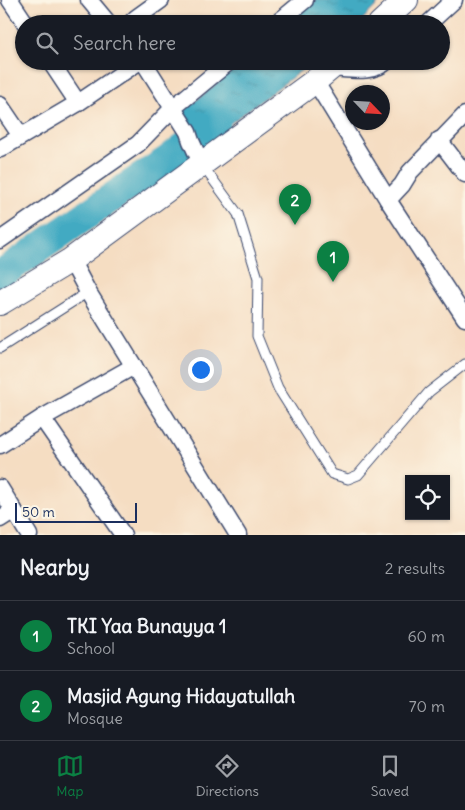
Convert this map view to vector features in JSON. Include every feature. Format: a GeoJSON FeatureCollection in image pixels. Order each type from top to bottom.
{"type":"FeatureCollection","features":[{"type":"Feature","properties":{"kind":"street"},"geometry":{"type":"LineString","coordinates":[[10,0],[20,15]]}},
{"type":"Feature","properties":{"kind":"street"},"geometry":{"type":"LineString","coordinates":[[89,0],[102,15]]}},
{"type":"Feature","properties":{"kind":"street"},"geometry":{"type":"LineString","coordinates":[[142,15],[161,0]]}},
{"type":"Feature","properties":{"kind":"street"},"geometry":{"type":"LineString","coordinates":[[287,15],[305,0]]}},
{"type":"Feature","properties":{"kind":"street"},"geometry":{"type":"LineString","coordinates":[[390,15],[406,0]]}},
{"type":"Feature","properties":{"kind":"street"},"geometry":{"type":"LineString","coordinates":[[438,15],[454,0]]}},
{"type":"Feature","properties":{"kind":"street"},"geometry":{"type":"LineString","coordinates":[[458,0],[465,8]]}},
{"type":"Feature","properties":{"kind":"street"},"geometry":{"type":"LineString","coordinates":[[56,70],[78,103]]}},
{"type":"Feature","properties":{"kind":"street"},"geometry":{"type":"LineString","coordinates":[[0,149],[78,103],[128,70]]}},
{"type":"Feature","properties":{"kind":"street"},"geometry":{"type":"LineString","coordinates":[[148,70],[188,132],[200,160]]}},
{"type":"Feature","properties":{"kind":"street"},"geometry":{"type":"LineString","coordinates":[[0,240],[138,144],[173,108],[219,70]]}},
{"type":"Feature","properties":{"kind":"street"},"geometry":{"type":"LineString","coordinates":[[0,303],[71,260],[200,160],[329,70],[367,70]]}},
{"type":"Feature","properties":{"kind":"street"},"geometry":{"type":"LineString","coordinates":[[329,70],[388,200],[465,318]]}},
{"type":"Feature","properties":{"kind":"street"},"geometry":{"type":"LineString","coordinates":[[0,105],[21,136]]}},
{"type":"Feature","properties":{"kind":"street"},"geometry":{"type":"LineString","coordinates":[[388,200],[402,186],[410,172],[465,115]]}},
{"type":"Feature","properties":{"kind":"street"},"geometry":{"type":"LineString","coordinates":[[439,140],[465,174]]}},
{"type":"Feature","properties":{"kind":"street"},"geometry":{"type":"LineString","coordinates":[[71,260],[88,292],[238,535]]}},
{"type":"Feature","properties":{"kind":"street"},"geometry":{"type":"LineString","coordinates":[[0,445],[42,418],[134,366]]}},
{"type":"Feature","properties":{"kind":"street"},"geometry":{"type":"LineString","coordinates":[[42,418],[123,535]]}},
{"type":"Feature","properties":{"kind":"street"},"geometry":{"type":"LineString","coordinates":[[0,488],[29,535]]}},
{"type":"Feature","properties":{"kind":"street"},"geometry":{"type":"LineString","coordinates":[[0,519],[14,510]]}},
{"type":"Feature","properties":{"kind":"lane"},"geometry":{"type":"LineString","coordinates":[[200,160],[238,214],[258,278],[257,336],[278,388],[332,474],[348,479],[358,475],[429,392],[465,364]]}},
{"type":"Feature","properties":{"kind":"lane"},"geometry":{"type":"LineString","coordinates":[[0,348],[88,292]]}},
{"type":"Feature","properties":{"kind":"water"},"geometry":{"type":"Polygon","coordinates":[[[315,0],[382,0],[367,15],[298,15],[315,0]]]}},
{"type":"Feature","properties":{"kind":"water"},"geometry":{"type":"Polygon","coordinates":[[[232,70],[302,70],[193,151],[173,120],[232,70]]]}},
{"type":"Feature","properties":{"kind":"waterway"},"geometry":{"type":"LineString","coordinates":[[0,275],[168,160],[216,122]]}},
{"type":"Feature","properties":{"kind":"place","name":"Masjid Agung Hidayatullah"},"geometry":{"type":"Point","coordinates":[295,225]}},
{"type":"Feature","properties":{"kind":"place","name":"TKI Yaa Bunayya 1"},"geometry":{"type":"Point","coordinates":[333,282]}}]}
